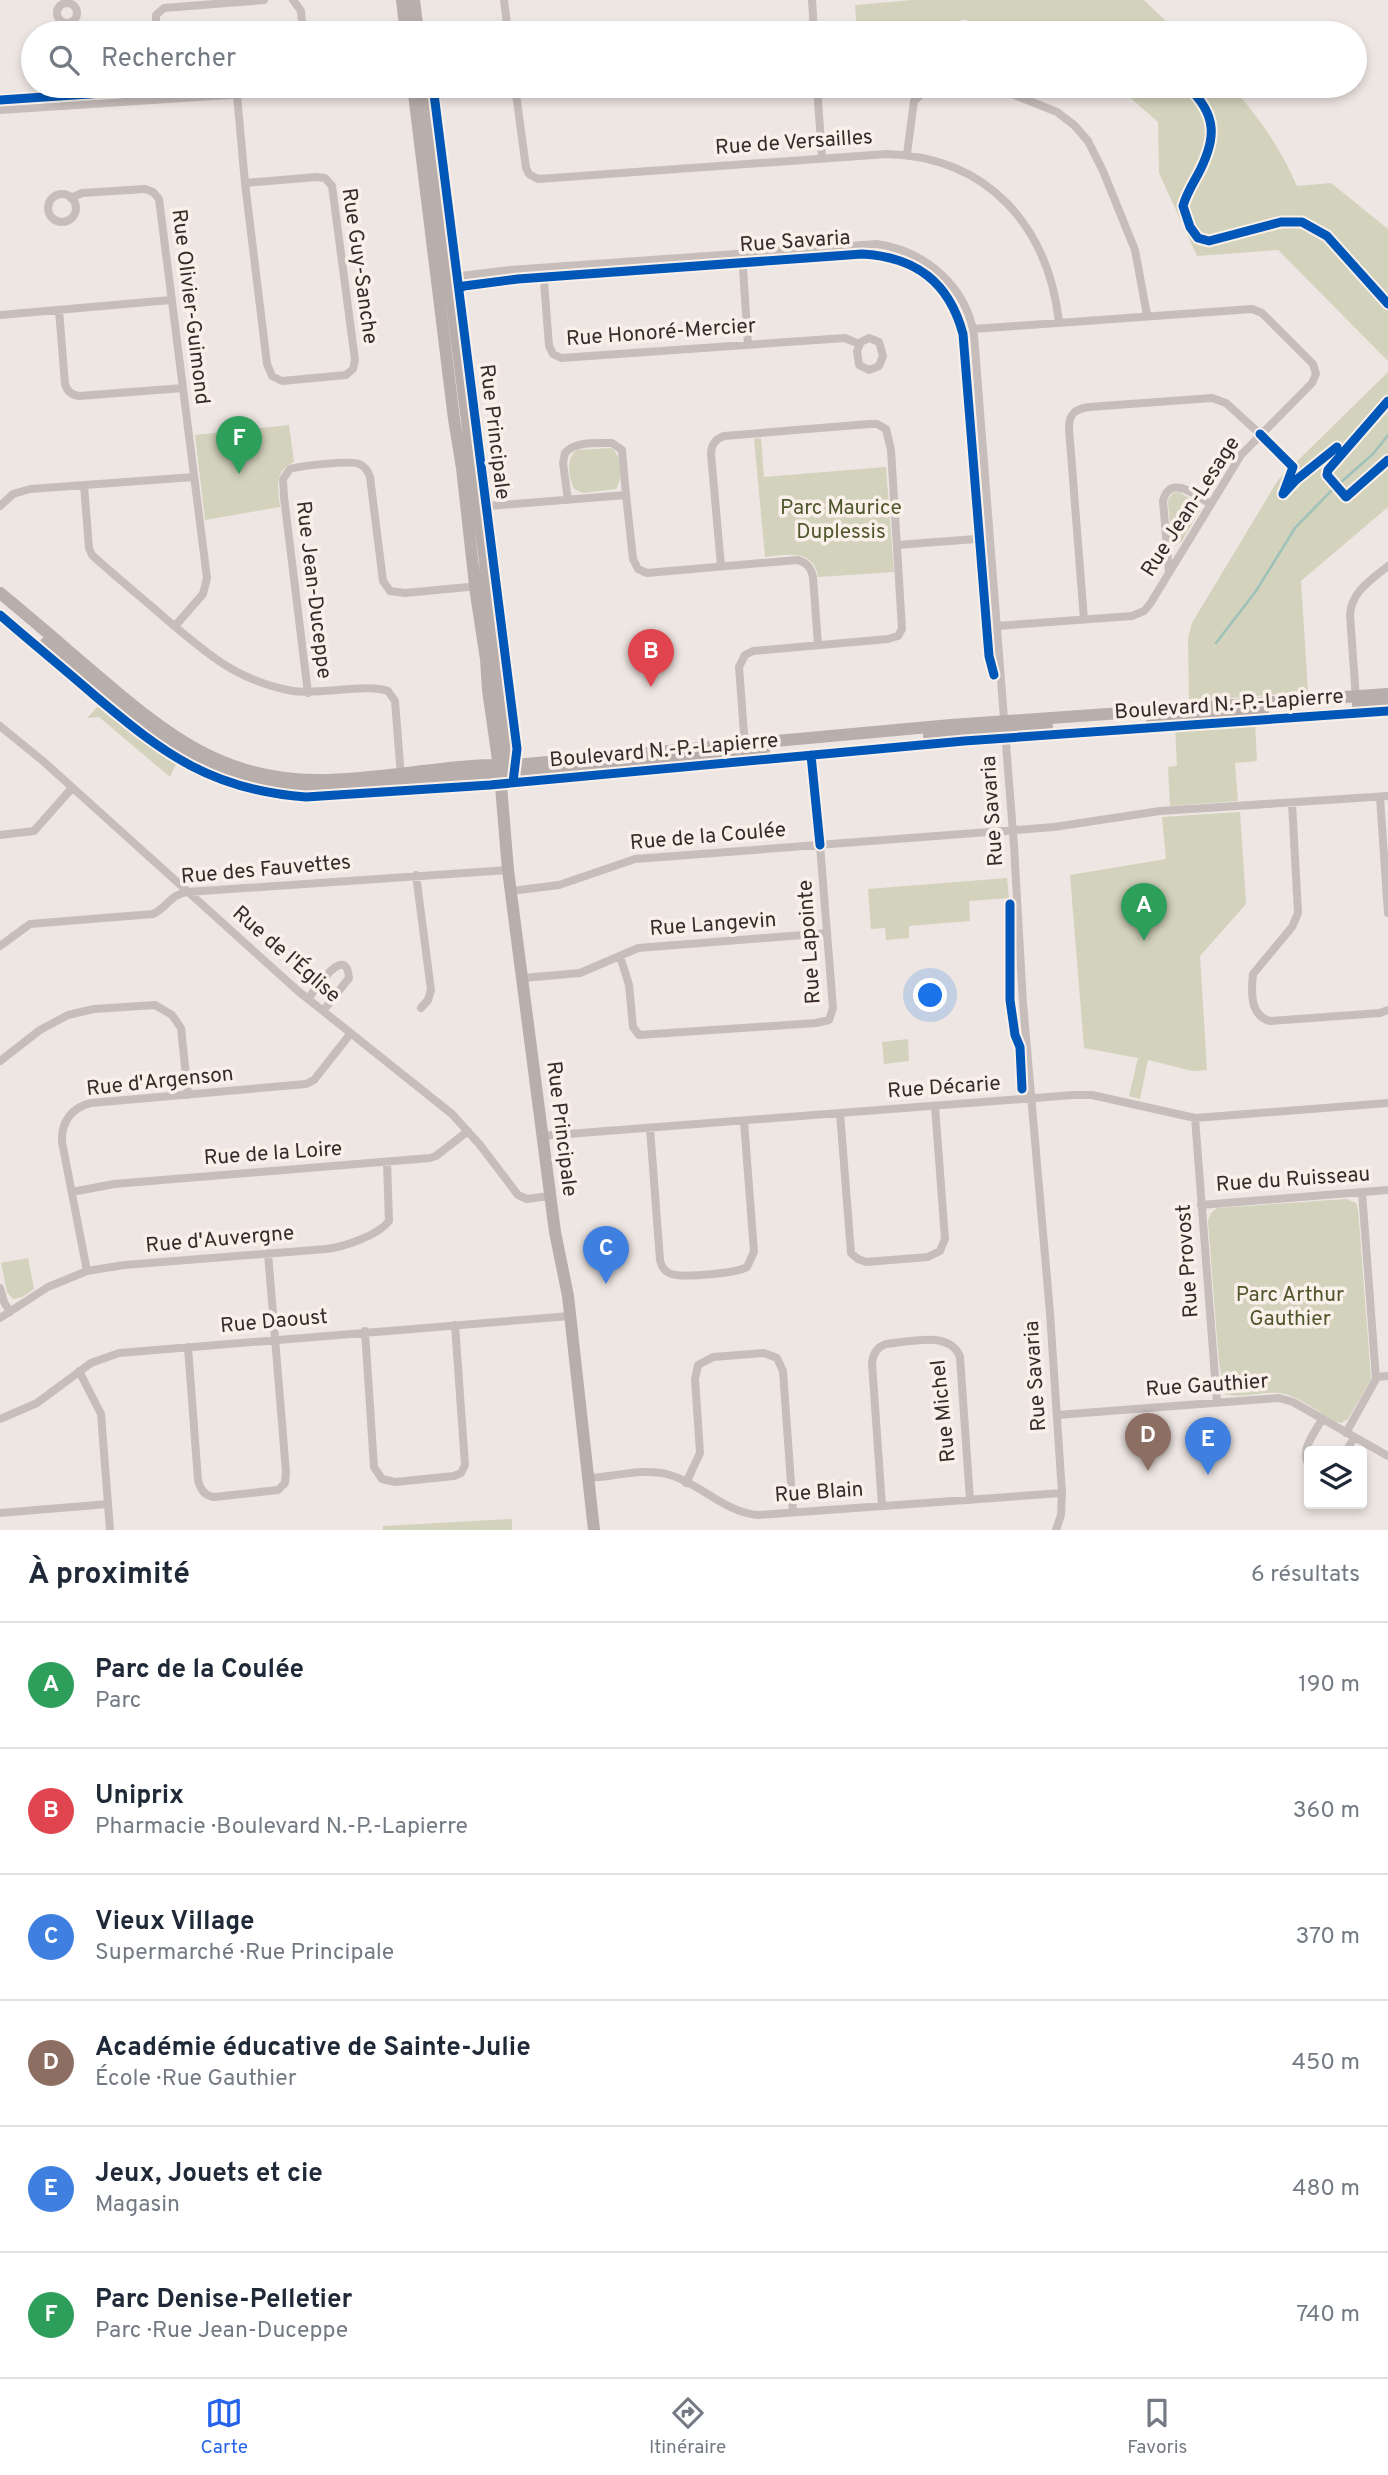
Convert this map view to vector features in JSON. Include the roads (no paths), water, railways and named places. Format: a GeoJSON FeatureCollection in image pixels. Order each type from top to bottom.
{"type":"FeatureCollection","features":[{"type":"Feature","properties":{"kind":"street"},"geometry":{"type":"LineString","coordinates":[[156,21],[156,15],[164,8],[264,0]]}},
{"type":"Feature","properties":{"kind":"street"},"geometry":{"type":"LineString","coordinates":[[293,0],[300,7],[302,21]]}},
{"type":"Feature","properties":{"kind":"street"},"geometry":{"type":"LineString","coordinates":[[402,0],[405,21]]}},
{"type":"Feature","properties":{"kind":"street"},"geometry":{"type":"LineString","coordinates":[[414,0],[417,21]]}},
{"type":"Feature","properties":{"kind":"street"},"geometry":{"type":"LineString","coordinates":[[504,0],[507,21]]}},
{"type":"Feature","properties":{"kind":"street"},"geometry":{"type":"LineString","coordinates":[[811,0],[813,21]]}},
{"type":"Feature","properties":{"kind":"street"},"geometry":{"type":"LineString","coordinates":[[63,98],[64,106]]}},
{"type":"Feature","properties":{"kind":"street"},"geometry":{"type":"LineString","coordinates":[[0,110],[179,98]]}},
{"type":"Feature","properties":{"kind":"street","name":"Rue Guy-Sanche"},"geometry":{"type":"LineString","coordinates":[[237,98],[245,183],[267,364],[271,373],[282,381],[346,375],[353,369],[355,360],[336,200],[331,183],[325,178],[316,177],[245,183]]}},
{"type":"Feature","properties":{"kind":"street","name":"Rue Principale"},"geometry":{"type":"LineString","coordinates":[[415,98],[443,278]]}},
{"type":"Feature","properties":{"kind":"street","name":"Rue Principale"},"geometry":{"type":"LineString","coordinates":[[425,98],[443,278],[472,507],[485,561],[480,585],[486,659],[501,768],[508,870],[550,1196],[570,1316],[594,1530]]}},
{"type":"Feature","properties":{"kind":"street","name":"Rue de Versailles"},"geometry":{"type":"LineString","coordinates":[[517,98],[526,168],[536,178],[822,158],[907,155],[936,161],[968,174],[990,189],[1026,225],[1045,260],[1054,288],[1059,322]]}},
{"type":"Feature","properties":{"kind":"street"},"geometry":{"type":"LineString","coordinates":[[818,98],[822,158]]}},
{"type":"Feature","properties":{"kind":"street"},"geometry":{"type":"LineString","coordinates":[[907,155],[913,103],[918,98]]}},
{"type":"Feature","properties":{"kind":"street"},"geometry":{"type":"LineString","coordinates":[[1021,98],[1057,113],[1074,125],[1088,141],[1135,250],[1147,315]]}},
{"type":"Feature","properties":{"kind":"street","name":"Rue Olivier-Guimond"},"geometry":{"type":"LineString","coordinates":[[71,198],[82,193],[145,189],[157,196],[160,205],[207,584],[203,594],[175,626]]}},
{"type":"Feature","properties":{"kind":"street","name":"Rue Savaria"},"geometry":{"type":"LineString","coordinates":[[443,278],[865,244],[893,247],[918,257],[939,271],[962,300],[973,329],[1013,830],[1023,1003],[1062,1493],[1061,1515],[1056,1530]]}},
{"type":"Feature","properties":{"kind":"street"},"geometry":{"type":"LineString","coordinates":[[742,253],[748,345]]}},
{"type":"Feature","properties":{"kind":"street","name":"Rue Honoré-Mercier"},"geometry":{"type":"LineString","coordinates":[[543,268],[549,346],[557,357],[564,359],[845,338],[859,344]]}},
{"type":"Feature","properties":{"kind":"street"},"geometry":{"type":"LineString","coordinates":[[0,315],[171,300]]}},
{"type":"Feature","properties":{"kind":"street","name":"Rue Jean-Lesage"},"geometry":{"type":"LineString","coordinates":[[973,329],[1255,309],[1311,363],[1315,372],[1312,383],[1241,455],[1150,604],[1140,613],[1132,616],[997,626]]}},
{"type":"Feature","properties":{"kind":"street"},"geometry":{"type":"LineString","coordinates":[[59,310],[64,379],[69,392],[79,396],[183,388]]}},
{"type":"Feature","properties":{"kind":"street"},"geometry":{"type":"LineString","coordinates":[[1084,620],[1069,428],[1073,413],[1089,407],[1215,398],[1226,403],[1260,434]]}},
{"type":"Feature","properties":{"kind":"street"},"geometry":{"type":"LineString","coordinates":[[721,566],[711,449],[715,441],[724,436],[873,423],[883,426],[888,432],[902,629],[899,634],[888,639],[753,651],[743,656],[739,667],[745,748]]}},
{"type":"Feature","properties":{"kind":"street"},"geometry":{"type":"LineString","coordinates":[[568,500],[563,463],[565,453],[575,446],[610,442],[619,447],[623,453],[633,559],[638,569],[652,573],[797,560],[806,563],[813,577],[818,645]]}},
{"type":"Feature","properties":{"kind":"street","name":"Rue Jean-Duceppe"},"geometry":{"type":"LineString","coordinates":[[308,692],[284,497],[283,479],[290,469],[357,463],[365,468],[370,477],[383,581],[390,591],[405,593],[480,585]]}},
{"type":"Feature","properties":{"kind":"street"},"geometry":{"type":"LineString","coordinates":[[0,506],[21,491],[194,477]]}},
{"type":"Feature","properties":{"kind":"street"},"geometry":{"type":"LineString","coordinates":[[84,485],[91,554],[218,662],[246,678],[271,686],[308,692],[374,689],[388,691],[395,701],[401,778]]}},
{"type":"Feature","properties":{"kind":"street"},"geometry":{"type":"LineString","coordinates":[[1169,572],[1163,500],[1165,494],[1173,487],[1180,487],[1210,504]]}},
{"type":"Feature","properties":{"kind":"street"},"geometry":{"type":"LineString","coordinates":[[472,507],[626,495]]}},
{"type":"Feature","properties":{"kind":"street"},"geometry":{"type":"LineString","coordinates":[[898,545],[989,538]]}},
{"type":"Feature","properties":{"kind":"street"},"geometry":{"type":"LineString","coordinates":[[1356,701],[1350,608],[1356,594],[1388,566]]}},
{"type":"Feature","properties":{"kind":"street","name":"Boulevard N.-P.-Lapierre"},"geometry":{"type":"LineString","coordinates":[[0,593],[154,723],[187,745],[214,758],[260,773],[302,780],[401,778]]}},
{"type":"Feature","properties":{"kind":"street","name":"Boulevard N.-P.-Lapierre"},"geometry":{"type":"LineString","coordinates":[[0,604],[147,729],[186,755],[236,776],[295,788],[327,789],[501,768],[1004,725],[1356,701],[1388,703]]}},
{"type":"Feature","properties":{"kind":"street","name":"Boulevard N.-P.-Lapierre"},"geometry":{"type":"LineString","coordinates":[[1356,701],[1388,694]]}},
{"type":"Feature","properties":{"kind":"street","name":"Rue de l'Église"},"geometry":{"type":"LineString","coordinates":[[0,726],[308,999],[452,1114],[468,1130],[518,1195],[527,1199],[550,1196]]}},
{"type":"Feature","properties":{"kind":"street"},"geometry":{"type":"LineString","coordinates":[[0,835],[30,832],[37,828],[72,788]]}},
{"type":"Feature","properties":{"kind":"street"},"geometry":{"type":"LineString","coordinates":[[1384,797],[1388,913]]}},
{"type":"Feature","properties":{"kind":"street","name":"Rue de la Coulée"},"geometry":{"type":"LineString","coordinates":[[511,891],[559,886],[629,860],[1074,825],[1160,811],[1384,797]]}},
{"type":"Feature","properties":{"kind":"street"},"geometry":{"type":"LineString","coordinates":[[1292,803],[1298,913],[1292,927],[1254,974],[1253,996],[1257,1014],[1270,1021],[1359,1015],[1388,1010]]}},
{"type":"Feature","properties":{"kind":"street","name":"Rue Lapointe"},"geometry":{"type":"LineString","coordinates":[[620,956],[629,985],[633,1027],[639,1035],[823,1022],[831,1017],[833,1008],[820,845]]}},
{"type":"Feature","properties":{"kind":"street","name":"Rue des Fauvettes"},"geometry":{"type":"LineString","coordinates":[[0,946],[30,924],[153,914],[174,895],[187,892],[508,870]]}},
{"type":"Feature","properties":{"kind":"street"},"geometry":{"type":"LineString","coordinates":[[416,875],[431,990],[428,1000],[421,1008]]}},
{"type":"Feature","properties":{"kind":"street","name":"Rue Langevin"},"geometry":{"type":"LineString","coordinates":[[523,978],[580,973],[639,948],[827,933]]}},
{"type":"Feature","properties":{"kind":"street"},"geometry":{"type":"LineString","coordinates":[[308,999],[332,968],[344,966],[349,975],[347,982],[323,1011]]}},
{"type":"Feature","properties":{"kind":"street"},"geometry":{"type":"LineString","coordinates":[[0,1061],[40,1030],[68,1015],[94,1009],[155,1006],[172,1015],[181,1028],[188,1095]]}},
{"type":"Feature","properties":{"kind":"street","name":"Rue d'Argenson"},"geometry":{"type":"LineString","coordinates":[[87,1271],[62,1135],[65,1123],[75,1110],[91,1103],[306,1084],[314,1080],[351,1033]]}},
{"type":"Feature","properties":{"kind":"street","name":"Rue Décarie"},"geometry":{"type":"LineString","coordinates":[[542,1136],[1091,1095],[1195,1118],[1388,1103]]}},
{"type":"Feature","properties":{"kind":"street"},"geometry":{"type":"LineString","coordinates":[[840,1113],[851,1253],[866,1262],[928,1257],[940,1251],[945,1239],[934,1106]]}},
{"type":"Feature","properties":{"kind":"street","name":"Rue Provost"},"geometry":{"type":"LineString","coordinates":[[1195,1118],[1217,1402]]}},
{"type":"Feature","properties":{"kind":"street"},"geometry":{"type":"LineString","coordinates":[[650,1128],[660,1260],[663,1269],[674,1276],[733,1272],[747,1267],[754,1252],[744,1121]]}},
{"type":"Feature","properties":{"kind":"street","name":"Rue de la Loire"},"geometry":{"type":"LineString","coordinates":[[72,1192],[114,1184],[433,1158],[468,1130]]}},
{"type":"Feature","properties":{"kind":"street","name":"Rue d'Auvergne"},"geometry":{"type":"LineString","coordinates":[[0,1318],[48,1287],[87,1271],[124,1265],[339,1247],[384,1227],[389,1221],[387,1163]]}},
{"type":"Feature","properties":{"kind":"street","name":"Rue du Ruisseau"},"geometry":{"type":"LineString","coordinates":[[1201,1205],[1388,1191]]}},
{"type":"Feature","properties":{"kind":"street"},"geometry":{"type":"LineString","coordinates":[[1347,1446],[1376,1377],[1362,1192]]}},
{"type":"Feature","properties":{"kind":"street"},"geometry":{"type":"LineString","coordinates":[[188,1347],[200,1489],[215,1497],[271,1492],[283,1486],[286,1472],[268,1253]]}},
{"type":"Feature","properties":{"kind":"street"},"geometry":{"type":"LineString","coordinates":[[0,1288],[10,1312]]}},
{"type":"Feature","properties":{"kind":"street","name":"Rue Daoust"},"geometry":{"type":"LineString","coordinates":[[0,1419],[37,1403],[79,1371],[112,1355],[365,1331],[570,1316]]}},
{"type":"Feature","properties":{"kind":"street"},"geometry":{"type":"LineString","coordinates":[[365,1331],[374,1467],[382,1479],[395,1482],[454,1476],[466,1465],[455,1325]]}},
{"type":"Feature","properties":{"kind":"street","name":"Rue Michel"},"geometry":{"type":"LineString","coordinates":[[882,1506],[873,1354],[886,1345],[940,1340],[953,1345],[960,1357],[970,1500]]}},
{"type":"Feature","properties":{"kind":"street"},"geometry":{"type":"LineString","coordinates":[[686,1483],[700,1453],[695,1379],[698,1365],[713,1357],[768,1354],[780,1362],[783,1371],[793,1512]]}},
{"type":"Feature","properties":{"kind":"street"},"geometry":{"type":"LineString","coordinates":[[79,1371],[101,1414],[110,1530]]}},
{"type":"Feature","properties":{"kind":"street"},"geometry":{"type":"LineString","coordinates":[[1376,1377],[1388,1376]]}},
{"type":"Feature","properties":{"kind":"street","name":"Rue Gauthier"},"geometry":{"type":"LineString","coordinates":[[1057,1415],[1282,1398],[1388,1456]]}},
{"type":"Feature","properties":{"kind":"street"},"geometry":{"type":"LineString","coordinates":[[1308,1446],[1322,1419]]}},
{"type":"Feature","properties":{"kind":"street","name":"Rue Blain"},"geometry":{"type":"LineString","coordinates":[[589,1478],[657,1473],[669,1475],[745,1513],[758,1515],[1062,1493]]}},
{"type":"Feature","properties":{"kind":"street"},"geometry":{"type":"LineString","coordinates":[[0,1513],[108,1504]]}},
{"type":"Feature","properties":{"kind":"waterway"},"geometry":{"type":"LineString","coordinates":[[1216,643],[1256,591],[1295,528],[1332,490],[1373,454],[1388,435]]}},
{"type":"Feature","properties":{"kind":"place","name":"Parc Denise-Pelletier"},"geometry":{"type":"Point","coordinates":[239,474]}},
{"type":"Feature","properties":{"kind":"place","name":"Uniprix"},"geometry":{"type":"Point","coordinates":[651,687]}},
{"type":"Feature","properties":{"kind":"place","name":"Parc de la Coulée"},"geometry":{"type":"Point","coordinates":[1144,941]}},
{"type":"Feature","properties":{"kind":"place","name":"Vieux Village"},"geometry":{"type":"Point","coordinates":[606,1284]}},
{"type":"Feature","properties":{"kind":"place","name":"Académie éducative de Sainte-Julie"},"geometry":{"type":"Point","coordinates":[1148,1471]}},
{"type":"Feature","properties":{"kind":"place","name":"Jeux, Jouets et cie"},"geometry":{"type":"Point","coordinates":[1208,1475]}},
{"type":"Feature","properties":{"kind":"park label","name":"Parc Maurice Duplessis"},"geometry":{"type":"Point","coordinates":[841,520]}},
{"type":"Feature","properties":{"kind":"park label","name":"Parc Arthur Gauthier"},"geometry":{"type":"Point","coordinates":[1290,1307]}}]}
